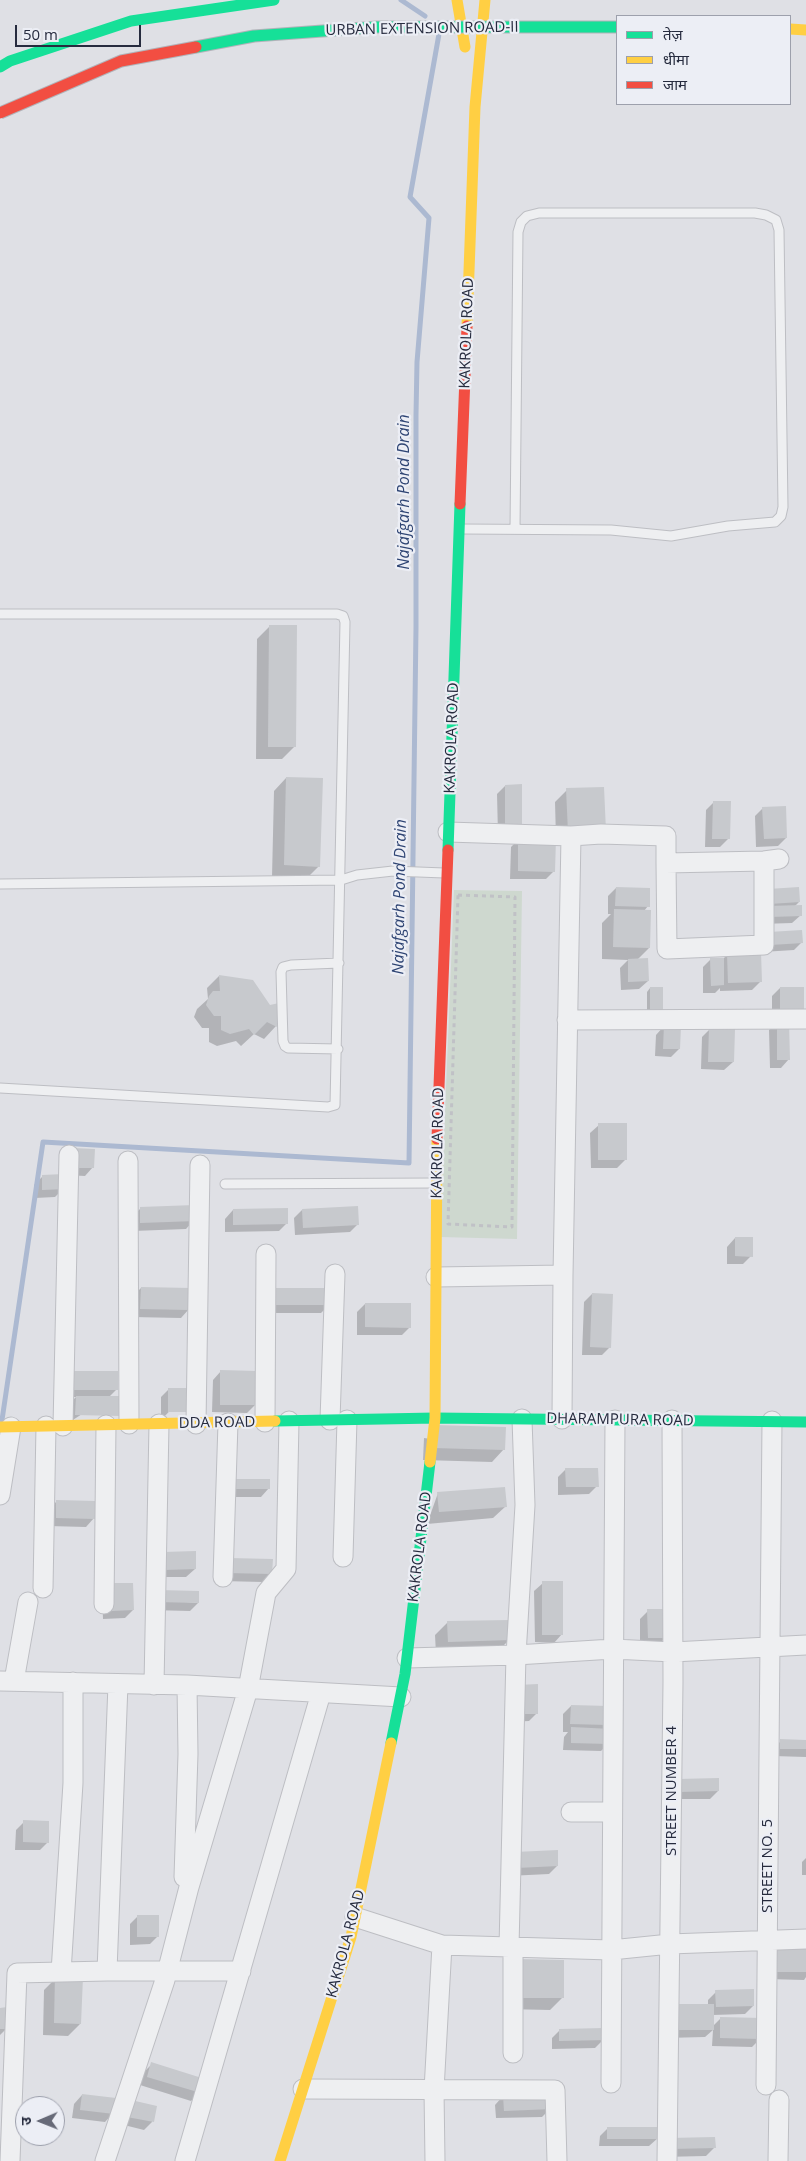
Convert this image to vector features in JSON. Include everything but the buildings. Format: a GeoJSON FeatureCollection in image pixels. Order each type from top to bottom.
{"type":"FeatureCollection","features":[{"type":"Feature","properties":{"kind":"main road"},"geometry":{"type":"LineString","coordinates":[[0,67],[10,61],[131,21],[274,0]]}},
{"type":"Feature","properties":{"kind":"main road"},"geometry":{"type":"LineString","coordinates":[[457,0],[475,107]]}},
{"type":"Feature","properties":{"kind":"main road"},"geometry":{"type":"LineString","coordinates":[[475,107],[486,0]]}},
{"type":"Feature","properties":{"kind":"main road","name":"URBAN EXTENSION ROAD-II"},"geometry":{"type":"LineString","coordinates":[[0,113],[121,61],[254,36],[377,27],[616,27]]}},
{"type":"Feature","properties":{"kind":"main road"},"geometry":{"type":"LineString","coordinates":[[791,30],[806,30]]}},
{"type":"Feature","properties":{"kind":"main road","name":"KAKROLA ROAD"},"geometry":{"type":"LineString","coordinates":[[280,2161],[351,1937],[407,1658],[435,1418],[436,1183],[475,107]]}},
{"type":"Feature","properties":{"kind":"main road","name":"DDA ROAD"},"geometry":{"type":"LineString","coordinates":[[4,1427],[435,1418]]}},
{"type":"Feature","properties":{"kind":"main road","name":"DHARAMPURA ROAD"},"geometry":{"type":"LineString","coordinates":[[435,1418],[806,1422]]}},
{"type":"Feature","properties":{"kind":"street"},"geometry":{"type":"LineString","coordinates":[[448,832],[571,836],[601,834],[666,836],[666,863],[667,949],[764,945],[772,860],[666,863]]}},
{"type":"Feature","properties":{"kind":"street"},"geometry":{"type":"LineString","coordinates":[[562,1419],[571,836]]}},
{"type":"Feature","properties":{"kind":"street"},"geometry":{"type":"LineString","coordinates":[[567,1020],[806,1019]]}},
{"type":"Feature","properties":{"kind":"street"},"geometry":{"type":"LineString","coordinates":[[43,1588],[69,1155]]}},
{"type":"Feature","properties":{"kind":"street"},"geometry":{"type":"LineString","coordinates":[[128,1161],[128,1424]]}},
{"type":"Feature","properties":{"kind":"street"},"geometry":{"type":"LineString","coordinates":[[196,1424],[200,1165]]}},
{"type":"Feature","properties":{"kind":"street"},"geometry":{"type":"LineString","coordinates":[[265,1422],[266,1254]]}},
{"type":"Feature","properties":{"kind":"street"},"geometry":{"type":"LineString","coordinates":[[334,1274],[342,1557]]}},
{"type":"Feature","properties":{"kind":"street"},"geometry":{"type":"LineString","coordinates":[[436,1277],[563,1275]]}},
{"type":"Feature","properties":{"kind":"street"},"geometry":{"type":"LineString","coordinates":[[513,2053],[511,1947],[516,1654],[524,1505],[522,1419]]}},
{"type":"Feature","properties":{"kind":"street"},"geometry":{"type":"LineString","coordinates":[[611,2083],[615,1420]]}},
{"type":"Feature","properties":{"kind":"street","name":"STREET NUMBER 4"},"geometry":{"type":"LineString","coordinates":[[667,2161],[673,1652],[672,1420]]}},
{"type":"Feature","properties":{"kind":"street"},"geometry":{"type":"LineString","coordinates":[[105,2161],[168,1970],[183,1908],[248,1689],[266,1593],[286,1569],[289,1421]]}},
{"type":"Feature","properties":{"kind":"street","name":"STREET NO. 5"},"geometry":{"type":"LineString","coordinates":[[766,2085],[772,1421]]}},
{"type":"Feature","properties":{"kind":"street"},"geometry":{"type":"LineString","coordinates":[[223,1577],[228,1423]]}},
{"type":"Feature","properties":{"kind":"street"},"geometry":{"type":"LineString","coordinates":[[154,1684],[159,1424]]}},
{"type":"Feature","properties":{"kind":"street"},"geometry":{"type":"LineString","coordinates":[[104,1604],[106,1425]]}},
{"type":"Feature","properties":{"kind":"street"},"geometry":{"type":"LineString","coordinates":[[0,1495],[4,1427]]}},
{"type":"Feature","properties":{"kind":"street"},"geometry":{"type":"LineString","coordinates":[[28,1602],[4,1684],[73,1682],[187,1685],[400,1698]]}},
{"type":"Feature","properties":{"kind":"street"},"geometry":{"type":"LineString","coordinates":[[407,1658],[613,1649],[673,1652],[806,1645]]}},
{"type":"Feature","properties":{"kind":"street"},"geometry":{"type":"LineString","coordinates":[[61,1972],[73,1783],[73,1682]]}},
{"type":"Feature","properties":{"kind":"street"},"geometry":{"type":"LineString","coordinates":[[107,1971],[118,1684]]}},
{"type":"Feature","properties":{"kind":"street"},"geometry":{"type":"LineString","coordinates":[[183,1908],[188,1754],[187,1685]]}},
{"type":"Feature","properties":{"kind":"street"},"geometry":{"type":"LineString","coordinates":[[185,2161],[321,1693]]}},
{"type":"Feature","properties":{"kind":"street"},"geometry":{"type":"LineString","coordinates":[[571,1812],[612,1812]]}},
{"type":"Feature","properties":{"kind":"street"},"geometry":{"type":"LineString","coordinates":[[355,1917],[442,1945],[611,1950],[670,1944],[806,1939]]}},
{"type":"Feature","properties":{"kind":"street"},"geometry":{"type":"LineString","coordinates":[[435,2161],[434,2090],[442,1945]]}},
{"type":"Feature","properties":{"kind":"street"},"geometry":{"type":"LineString","coordinates":[[10,2161],[8,1973],[168,1970],[241,1971]]}},
{"type":"Feature","properties":{"kind":"street"},"geometry":{"type":"LineString","coordinates":[[303,2089],[555,2090],[557,2161]]}},
{"type":"Feature","properties":{"kind":"street"},"geometry":{"type":"LineString","coordinates":[[778,2161],[779,2100]]}},
{"type":"Feature","properties":{"kind":"lane"},"geometry":{"type":"LineString","coordinates":[[460,529],[611,530],[671,536],[728,526],[765,525],[776,522],[781,516],[783,507],[779,230],[776,220],[766,215],[755,213],[539,213],[528,216],[521,222],[518,232],[515,529]]}},
{"type":"Feature","properties":{"kind":"lane"},"geometry":{"type":"LineString","coordinates":[[0,614],[337,614],[343,616],[346,622],[336,1105],[328,1107],[0,1088]]}},
{"type":"Feature","properties":{"kind":"lane"},"geometry":{"type":"LineString","coordinates":[[0,884],[341,880],[357,875],[393,871],[447,874]]}},
{"type":"Feature","properties":{"kind":"lane"},"geometry":{"type":"LineString","coordinates":[[338,1049],[288,1048],[285,1046],[283,1041],[282,972],[283,967],[291,965],[339,963]]}},
{"type":"Feature","properties":{"kind":"lane"},"geometry":{"type":"LineString","coordinates":[[225,1184],[436,1183]]}},
{"type":"Feature","properties":{"kind":"path"},"geometry":{"type":"LineString","coordinates":[[458,895],[515,897],[512,1227],[448,1224],[458,895]]}},
{"type":"Feature","properties":{"kind":"shaded area"},"geometry":{"type":"Polygon","coordinates":[[[454,890],[522,891],[517,1239],[440,1237],[454,890]]]}},
{"type":"Feature","properties":{"kind":"waterway","name":"Najafgarh Pond Drain"},"geometry":{"type":"LineString","coordinates":[[401,0],[425,16]]}},
{"type":"Feature","properties":{"kind":"waterway","name":"Najafgarh Pond Drain"},"geometry":{"type":"LineString","coordinates":[[2,1420],[43,1142],[409,1163],[416,627],[417,362],[429,218],[410,197],[439,34]]}},
{"type":"Feature","properties":{"kind":"traffic: fast"},"geometry":{"type":"LineString","coordinates":[[0,67],[10,61],[131,21],[274,0]]}},
{"type":"Feature","properties":{"kind":"traffic: fast"},"geometry":{"type":"LineString","coordinates":[[196,47],[254,36],[377,27],[616,27]]}},
{"type":"Feature","properties":{"kind":"traffic: fast"},"geometry":{"type":"LineString","coordinates":[[448,850],[460,504]]}},
{"type":"Feature","properties":{"kind":"traffic: fast"},"geometry":{"type":"LineString","coordinates":[[275,1421],[435,1418],[806,1422]]}},
{"type":"Feature","properties":{"kind":"traffic: fast"},"geometry":{"type":"LineString","coordinates":[[391,1743],[405,1674],[430,1462]]}},
{"type":"Feature","properties":{"kind":"traffic: slow"},"geometry":{"type":"LineString","coordinates":[[457,0],[465,47]]}},
{"type":"Feature","properties":{"kind":"traffic: slow"},"geometry":{"type":"LineString","coordinates":[[467,326],[475,107],[485,0]]}},
{"type":"Feature","properties":{"kind":"traffic: slow"},"geometry":{"type":"LineString","coordinates":[[791,29],[806,30]]}},
{"type":"Feature","properties":{"kind":"traffic: slow"},"geometry":{"type":"LineString","coordinates":[[430,1462],[435,1418],[437,1139]]}},
{"type":"Feature","properties":{"kind":"traffic: slow"},"geometry":{"type":"LineString","coordinates":[[0,1427],[275,1421]]}},
{"type":"Feature","properties":{"kind":"traffic: slow"},"geometry":{"type":"LineString","coordinates":[[280,2161],[351,1937],[391,1743]]}},
{"type":"Feature","properties":{"kind":"traffic: jam"},"geometry":{"type":"LineString","coordinates":[[0,113],[121,61],[196,47]]}},
{"type":"Feature","properties":{"kind":"traffic: jam"},"geometry":{"type":"LineString","coordinates":[[460,504],[467,326]]}},
{"type":"Feature","properties":{"kind":"traffic: jam"},"geometry":{"type":"LineString","coordinates":[[437,1139],[448,850]]}}]}
